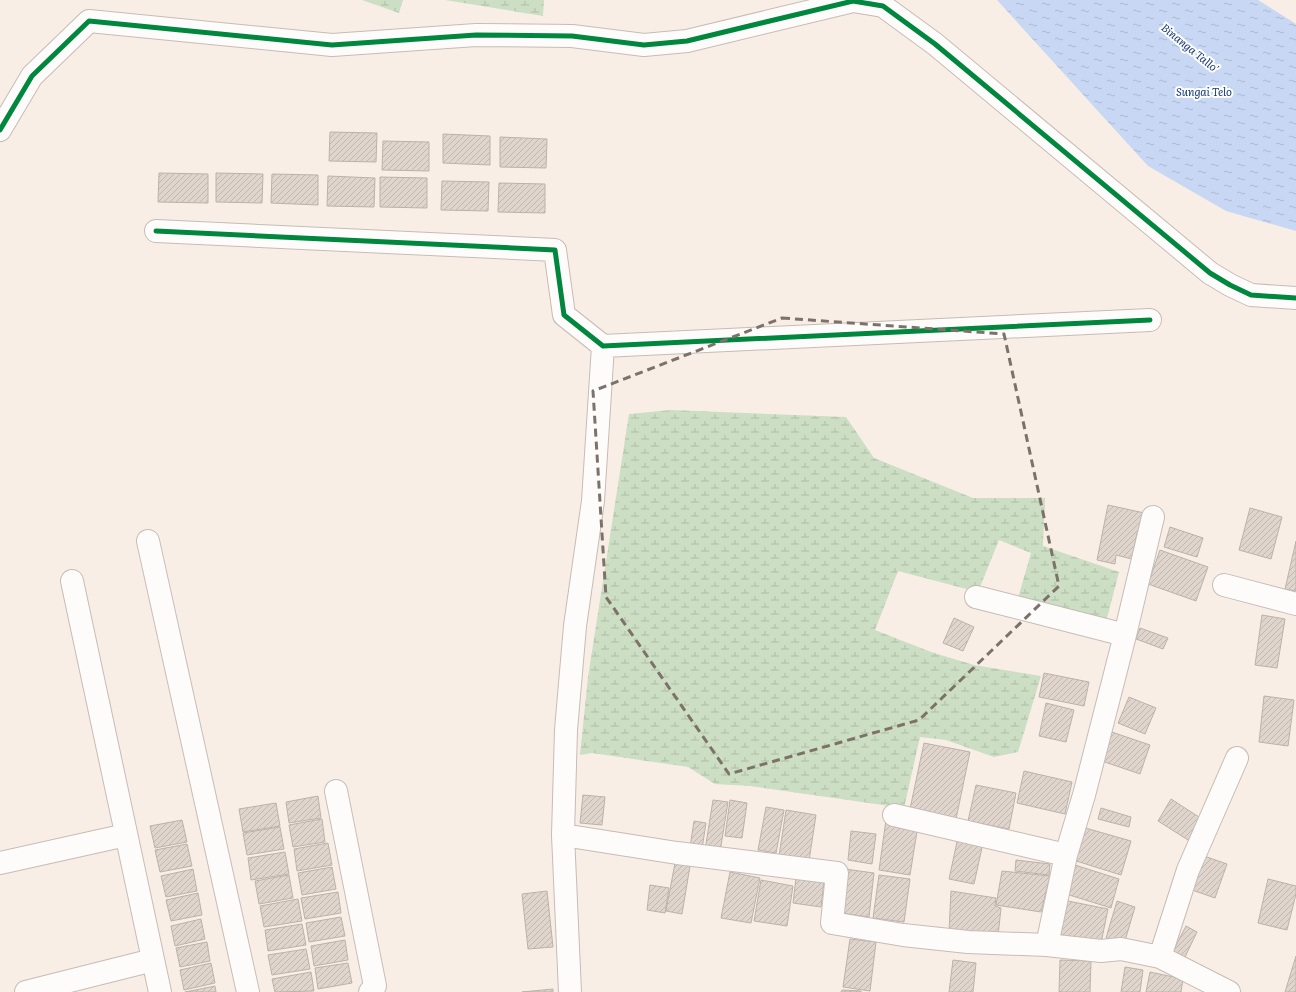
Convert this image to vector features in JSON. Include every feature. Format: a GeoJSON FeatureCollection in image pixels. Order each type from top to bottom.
{"type":"FeatureCollection","features":[{"type":"Feature","properties":{"kind":"street"},"geometry":{"type":"LineString","coordinates":[[0,130],[32,76],[89,21],[332,45],[483,35],[572,36],[644,46],[687,41],[853,1],[883,6],[936,44],[1210,273],[1251,295],[1296,298]]}},
{"type":"Feature","properties":{"kind":"street"},"geometry":{"type":"LineString","coordinates":[[156,231],[555,250],[564,315],[603,346],[1150,320]]}},
{"type":"Feature","properties":{"kind":"street"},"geometry":{"type":"LineString","coordinates":[[570,992],[563,835],[566,730],[575,626],[593,501],[603,346]]}},
{"type":"Feature","properties":{"kind":"street"},"geometry":{"type":"LineString","coordinates":[[1047,946],[1066,855],[1084,795],[1125,635],[1153,517]]}},
{"type":"Feature","properties":{"kind":"street"},"geometry":{"type":"LineString","coordinates":[[148,540],[248,992]]}},
{"type":"Feature","properties":{"kind":"street"},"geometry":{"type":"LineString","coordinates":[[72,581],[160,992]]}},
{"type":"Feature","properties":{"kind":"street"},"geometry":{"type":"LineString","coordinates":[[1224,585],[1296,604]]}},
{"type":"Feature","properties":{"kind":"street"},"geometry":{"type":"LineString","coordinates":[[976,597],[1125,635]]}},
{"type":"Feature","properties":{"kind":"street"},"geometry":{"type":"LineString","coordinates":[[1160,957],[1188,870],[1238,758]]}},
{"type":"Feature","properties":{"kind":"street"},"geometry":{"type":"LineString","coordinates":[[336,791],[375,986],[370,992]]}},
{"type":"Feature","properties":{"kind":"street"},"geometry":{"type":"LineString","coordinates":[[894,815],[1066,855]]}},
{"type":"Feature","properties":{"kind":"street"},"geometry":{"type":"LineString","coordinates":[[0,863],[126,835]]}},
{"type":"Feature","properties":{"kind":"street"},"geometry":{"type":"LineString","coordinates":[[563,835],[677,853],[837,873],[832,923],[939,939],[1101,951],[1121,949],[1160,957],[1229,992]]}},
{"type":"Feature","properties":{"kind":"street"},"geometry":{"type":"LineString","coordinates":[[26,992],[153,960]]}},
{"type":"Feature","properties":{"kind":"highlighted area"},"geometry":{"type":"Polygon","coordinates":[[[782,318],[1004,334],[1059,586],[919,720],[729,774],[606,597],[593,391],[782,318]]]}},
{"type":"Feature","properties":{"kind":"green space"},"geometry":{"type":"Polygon","coordinates":[[[362,0],[403,0],[399,13],[362,0]]]}},
{"type":"Feature","properties":{"kind":"green space"},"geometry":{"type":"Polygon","coordinates":[[[445,0],[544,0],[543,16],[445,0]]]}},
{"type":"Feature","properties":{"kind":"green space"},"geometry":{"type":"Polygon","coordinates":[[[671,410],[846,417],[874,458],[973,498],[1045,498],[1043,546],[1119,572],[1105,626],[1018,598],[1031,553],[999,540],[978,592],[898,571],[875,630],[931,652],[974,665],[1041,676],[1018,752],[994,757],[946,740],[920,737],[904,808],[750,786],[715,784],[688,767],[592,753],[580,755],[588,677],[629,414],[671,410]]]}},
{"type":"Feature","properties":{"kind":"water","name":"Sungai Telo"},"geometry":{"type":"Polygon","coordinates":[[[997,0],[1258,0],[1296,24],[1296,231],[1226,211],[1148,166],[997,0]]]}},
{"type":"Feature","properties":{"kind":"building"},"geometry":{"type":"Polygon","coordinates":[[[330,132],[377,133],[376,162],[329,161],[330,132]]]}},
{"type":"Feature","properties":{"kind":"building"},"geometry":{"type":"Polygon","coordinates":[[[443,134],[490,136],[490,165],[443,163],[443,134]]]}},
{"type":"Feature","properties":{"kind":"building"},"geometry":{"type":"Polygon","coordinates":[[[500,137],[547,139],[546,168],[500,167],[500,137]]]}},
{"type":"Feature","properties":{"kind":"building"},"geometry":{"type":"Polygon","coordinates":[[[383,141],[429,142],[429,171],[382,170],[383,141]]]}},
{"type":"Feature","properties":{"kind":"building"},"geometry":{"type":"Polygon","coordinates":[[[159,173],[208,174],[208,203],[158,202],[159,173]]]}},
{"type":"Feature","properties":{"kind":"building"},"geometry":{"type":"Polygon","coordinates":[[[216,173],[263,174],[262,203],[216,202],[216,173]]]}},
{"type":"Feature","properties":{"kind":"building"},"geometry":{"type":"Polygon","coordinates":[[[272,174],[318,175],[318,205],[271,203],[272,174]]]}},
{"type":"Feature","properties":{"kind":"building"},"geometry":{"type":"Polygon","coordinates":[[[328,176],[375,178],[374,207],[327,206],[328,176]]]}},
{"type":"Feature","properties":{"kind":"building"},"geometry":{"type":"Polygon","coordinates":[[[380,177],[427,178],[427,208],[380,207],[380,177]]]}},
{"type":"Feature","properties":{"kind":"building"},"geometry":{"type":"Polygon","coordinates":[[[442,181],[489,182],[488,211],[441,210],[442,181]]]}},
{"type":"Feature","properties":{"kind":"building"},"geometry":{"type":"Polygon","coordinates":[[[499,183],[545,184],[545,213],[498,212],[499,183]]]}},
{"type":"Feature","properties":{"kind":"building"},"geometry":{"type":"Polygon","coordinates":[[[1108,505],[1149,514],[1145,534],[1137,533],[1132,559],[1116,555],[1115,564],[1097,560],[1108,505]]]}},
{"type":"Feature","properties":{"kind":"building"},"geometry":{"type":"Polygon","coordinates":[[[1250,508],[1282,517],[1271,559],[1239,550],[1250,508]]]}},
{"type":"Feature","properties":{"kind":"building"},"geometry":{"type":"Polygon","coordinates":[[[1170,527],[1203,538],[1197,557],[1164,547],[1170,527]]]}},
{"type":"Feature","properties":{"kind":"building"},"geometry":{"type":"Polygon","coordinates":[[[1296,541],[1296,591],[1285,589],[1296,541]]]}},
{"type":"Feature","properties":{"kind":"building"},"geometry":{"type":"Polygon","coordinates":[[[1160,550],[1208,567],[1196,601],[1148,584],[1160,550]]]}},
{"type":"Feature","properties":{"kind":"building"},"geometry":{"type":"Polygon","coordinates":[[[1262,615],[1285,619],[1277,668],[1255,665],[1262,615]]]}},
{"type":"Feature","properties":{"kind":"building"},"geometry":{"type":"Polygon","coordinates":[[[954,618],[974,627],[963,651],[943,643],[954,618]]]}},
{"type":"Feature","properties":{"kind":"building"},"geometry":{"type":"Polygon","coordinates":[[[1140,628],[1168,638],[1163,649],[1136,639],[1140,628]]]}},
{"type":"Feature","properties":{"kind":"building"},"geometry":{"type":"Polygon","coordinates":[[[1044,673],[1089,682],[1084,706],[1039,697],[1044,673]]]}},
{"type":"Feature","properties":{"kind":"building"},"geometry":{"type":"Polygon","coordinates":[[[1264,696],[1294,700],[1288,746],[1259,742],[1264,696]]]}},
{"type":"Feature","properties":{"kind":"building"},"geometry":{"type":"Polygon","coordinates":[[[1129,697],[1156,708],[1145,734],[1118,723],[1129,697]]]}},
{"type":"Feature","properties":{"kind":"building"},"geometry":{"type":"Polygon","coordinates":[[[1046,703],[1074,710],[1066,742],[1039,736],[1046,703]]]}},
{"type":"Feature","properties":{"kind":"building"},"geometry":{"type":"Polygon","coordinates":[[[1106,730],[1150,745],[1140,774],[1096,759],[1106,730]]]}},
{"type":"Feature","properties":{"kind":"building"},"geometry":{"type":"Polygon","coordinates":[[[924,743],[970,752],[956,819],[910,809],[924,743]]]}},
{"type":"Feature","properties":{"kind":"building"},"geometry":{"type":"Polygon","coordinates":[[[1024,771],[1072,782],[1065,814],[1017,803],[1024,771]]]}},
{"type":"Feature","properties":{"kind":"building"},"geometry":{"type":"Polygon","coordinates":[[[976,785],[1016,793],[1009,829],[968,821],[976,785]]]}},
{"type":"Feature","properties":{"kind":"building"},"geometry":{"type":"Polygon","coordinates":[[[583,795],[605,797],[602,825],[580,823],[583,795]]]}},
{"type":"Feature","properties":{"kind":"building"},"geometry":{"type":"Polygon","coordinates":[[[318,796],[321,818],[289,823],[286,802],[318,796]]]}},
{"type":"Feature","properties":{"kind":"building"},"geometry":{"type":"Polygon","coordinates":[[[1171,799],[1202,819],[1188,840],[1158,821],[1171,799]]]}},
{"type":"Feature","properties":{"kind":"building"},"geometry":{"type":"Polygon","coordinates":[[[713,800],[728,802],[720,852],[705,850],[713,800]]]}},
{"type":"Feature","properties":{"kind":"building"},"geometry":{"type":"Polygon","coordinates":[[[730,800],[747,803],[742,838],[725,836],[730,800]]]}},
{"type":"Feature","properties":{"kind":"building"},"geometry":{"type":"Polygon","coordinates":[[[276,803],[280,826],[243,832],[239,809],[276,803]]]}},
{"type":"Feature","properties":{"kind":"building"},"geometry":{"type":"Polygon","coordinates":[[[766,807],[784,810],[776,853],[758,850],[766,807]]]}},
{"type":"Feature","properties":{"kind":"building"},"geometry":{"type":"Polygon","coordinates":[[[1101,808],[1131,817],[1129,827],[1098,819],[1101,808]]]}},
{"type":"Feature","properties":{"kind":"building"},"geometry":{"type":"Polygon","coordinates":[[[786,810],[816,815],[809,861],[779,856],[786,810]]]}},
{"type":"Feature","properties":{"kind":"building"},"geometry":{"type":"Polygon","coordinates":[[[322,819],[325,842],[293,847],[289,825],[322,819]]]}},
{"type":"Feature","properties":{"kind":"building"},"geometry":{"type":"Polygon","coordinates":[[[182,820],[187,842],[155,848],[150,826],[182,820]]]}},
{"type":"Feature","properties":{"kind":"building"},"geometry":{"type":"Polygon","coordinates":[[[886,820],[918,825],[910,875],[879,870],[886,820]]]}},
{"type":"Feature","properties":{"kind":"building"},"geometry":{"type":"Polygon","coordinates":[[[694,821],[706,823],[702,849],[690,847],[694,821]]]}},
{"type":"Feature","properties":{"kind":"building"},"geometry":{"type":"Polygon","coordinates":[[[280,827],[284,849],[247,855],[243,833],[280,827]]]}},
{"type":"Feature","properties":{"kind":"building"},"geometry":{"type":"Polygon","coordinates":[[[1082,827],[1131,841],[1121,875],[1073,860],[1082,827]]]}},
{"type":"Feature","properties":{"kind":"building"},"geometry":{"type":"Polygon","coordinates":[[[851,831],[876,834],[872,864],[848,860],[851,831]]]}},
{"type":"Feature","properties":{"kind":"building"},"geometry":{"type":"Polygon","coordinates":[[[958,837],[983,843],[974,884],[949,879],[958,837]]]}},
{"type":"Feature","properties":{"kind":"building"},"geometry":{"type":"Polygon","coordinates":[[[328,843],[332,865],[297,871],[294,849],[328,843]]]}},
{"type":"Feature","properties":{"kind":"building"},"geometry":{"type":"Polygon","coordinates":[[[187,844],[192,866],[160,872],[155,850],[187,844]]]}},
{"type":"Feature","properties":{"kind":"building"},"geometry":{"type":"Polygon","coordinates":[[[285,852],[289,874],[251,880],[248,858],[285,852]]]}},
{"type":"Feature","properties":{"kind":"building"},"geometry":{"type":"Polygon","coordinates":[[[1204,856],[1227,864],[1215,898],[1192,890],[1204,856]]]}},
{"type":"Feature","properties":{"kind":"building"},"geometry":{"type":"Polygon","coordinates":[[[1016,860],[1050,864],[1049,875],[1015,871],[1016,860]]]}},
{"type":"Feature","properties":{"kind":"building"},"geometry":{"type":"Polygon","coordinates":[[[675,863],[690,866],[682,914],[666,911],[675,863]]]}},
{"type":"Feature","properties":{"kind":"building"},"geometry":{"type":"Polygon","coordinates":[[[1072,864],[1119,879],[1111,908],[1063,893],[1072,864]]]}},
{"type":"Feature","properties":{"kind":"building"},"geometry":{"type":"Polygon","coordinates":[[[332,867],[336,889],[302,895],[298,873],[332,867]]]}},
{"type":"Feature","properties":{"kind":"building"},"geometry":{"type":"Polygon","coordinates":[[[193,869],[197,891],[166,897],[161,876],[193,869]]]}},
{"type":"Feature","properties":{"kind":"building"},"geometry":{"type":"Polygon","coordinates":[[[845,869],[874,873],[869,917],[840,913],[845,869]]]}},
{"type":"Feature","properties":{"kind":"building"},"geometry":{"type":"Polygon","coordinates":[[[1002,871],[1050,876],[1041,912],[996,905],[1002,871]]]}},
{"type":"Feature","properties":{"kind":"building"},"geometry":{"type":"Polygon","coordinates":[[[730,872],[760,878],[751,923],[721,918],[730,872]]]}},
{"type":"Feature","properties":{"kind":"building"},"geometry":{"type":"Polygon","coordinates":[[[289,875],[293,898],[259,904],[255,881],[289,875]]]}},
{"type":"Feature","properties":{"kind":"building"},"geometry":{"type":"Polygon","coordinates":[[[879,875],[910,879],[904,922],[873,918],[879,875]]]}},
{"type":"Feature","properties":{"kind":"building"},"geometry":{"type":"Polygon","coordinates":[[[796,878],[824,882],[821,907],[793,903],[796,878]]]}},
{"type":"Feature","properties":{"kind":"building"},"geometry":{"type":"Polygon","coordinates":[[[1268,879],[1296,886],[1296,894],[1287,930],[1258,923],[1268,879]]]}},
{"type":"Feature","properties":{"kind":"building"},"geometry":{"type":"Polygon","coordinates":[[[761,880],[793,886],[787,926],[754,921],[761,880]]]}},
{"type":"Feature","properties":{"kind":"building"},"geometry":{"type":"Polygon","coordinates":[[[650,885],[669,888],[665,913],[647,910],[650,885]]]}},
{"type":"Feature","properties":{"kind":"building"},"geometry":{"type":"Polygon","coordinates":[[[547,891],[553,947],[528,949],[522,894],[547,891]]]}},
{"type":"Feature","properties":{"kind":"building"},"geometry":{"type":"Polygon","coordinates":[[[951,891],[996,898],[995,906],[1001,908],[998,936],[949,932],[951,891]]]}},
{"type":"Feature","properties":{"kind":"building"},"geometry":{"type":"Polygon","coordinates":[[[338,892],[341,913],[305,919],[301,898],[338,892]]]}},
{"type":"Feature","properties":{"kind":"building"},"geometry":{"type":"Polygon","coordinates":[[[198,893],[202,915],[171,921],[166,900],[198,893]]]}},
{"type":"Feature","properties":{"kind":"building"},"geometry":{"type":"Polygon","coordinates":[[[298,899],[302,921],[264,927],[260,906],[298,899]]]}},
{"type":"Feature","properties":{"kind":"building"},"geometry":{"type":"Polygon","coordinates":[[[1063,900],[1108,909],[1101,943],[1057,934],[1063,900]]]}},
{"type":"Feature","properties":{"kind":"building"},"geometry":{"type":"Polygon","coordinates":[[[1117,901],[1135,907],[1124,944],[1106,938],[1117,901]]]}},
{"type":"Feature","properties":{"kind":"building"},"geometry":{"type":"Polygon","coordinates":[[[341,917],[345,936],[309,942],[306,923],[341,917]]]}},
{"type":"Feature","properties":{"kind":"building"},"geometry":{"type":"Polygon","coordinates":[[[201,919],[205,939],[175,946],[171,926],[201,919]]]}},
{"type":"Feature","properties":{"kind":"building"},"geometry":{"type":"Polygon","coordinates":[[[302,924],[306,945],[268,951],[265,930],[302,924]]]}},
{"type":"Feature","properties":{"kind":"building"},"geometry":{"type":"Polygon","coordinates":[[[1186,926],[1197,932],[1184,959],[1172,953],[1186,926]]]}},
{"type":"Feature","properties":{"kind":"building"},"geometry":{"type":"Polygon","coordinates":[[[850,939],[876,942],[870,991],[843,987],[850,939]]]}},
{"type":"Feature","properties":{"kind":"building"},"geometry":{"type":"Polygon","coordinates":[[[345,940],[348,960],[314,966],[311,946],[345,940]]]}},
{"type":"Feature","properties":{"kind":"building"},"geometry":{"type":"Polygon","coordinates":[[[207,942],[210,961],[180,967],[176,948],[207,942]]]}},
{"type":"Feature","properties":{"kind":"building"},"geometry":{"type":"Polygon","coordinates":[[[306,949],[310,969],[272,975],[268,955],[306,949]]]}},
{"type":"Feature","properties":{"kind":"building"},"geometry":{"type":"Polygon","coordinates":[[[1296,956],[1296,992],[1285,992],[1296,956]]]}},
{"type":"Feature","properties":{"kind":"building"},"geometry":{"type":"Polygon","coordinates":[[[953,960],[976,963],[973,992],[949,992],[953,960]]]}},
{"type":"Feature","properties":{"kind":"building"},"geometry":{"type":"Polygon","coordinates":[[[1060,960],[1091,961],[1090,992],[1059,992],[1060,960]]]}},
{"type":"Feature","properties":{"kind":"building"},"geometry":{"type":"Polygon","coordinates":[[[211,963],[215,983],[184,990],[180,970],[211,963]]]}},
{"type":"Feature","properties":{"kind":"building"},"geometry":{"type":"Polygon","coordinates":[[[348,963],[352,983],[318,989],[315,968],[348,963]]]}},
{"type":"Feature","properties":{"kind":"building"},"geometry":{"type":"Polygon","coordinates":[[[1125,967],[1143,970],[1140,992],[1121,992],[1125,967]]]}},
{"type":"Feature","properties":{"kind":"building"},"geometry":{"type":"Polygon","coordinates":[[[311,972],[314,991],[275,992],[272,979],[311,972]]]}},
{"type":"Feature","properties":{"kind":"building"},"geometry":{"type":"Polygon","coordinates":[[[1150,972],[1183,979],[1181,992],[1146,992],[1150,972]]]}},
{"type":"Feature","properties":{"kind":"building"},"geometry":{"type":"Polygon","coordinates":[[[215,986],[216,992],[185,992],[215,986]]]}},
{"type":"Feature","properties":{"kind":"building"},"geometry":{"type":"Polygon","coordinates":[[[553,989],[553,992],[522,992],[553,989]]]}},
{"type":"Feature","properties":{"kind":"building"},"geometry":{"type":"Polygon","coordinates":[[[842,990],[861,991],[861,992],[841,992],[842,990]]]}},
{"type":"Feature","properties":{"kind":"cycle path"},"geometry":{"type":"LineString","coordinates":[[0,130],[32,76],[89,21],[332,45],[476,35],[572,36],[644,45],[687,41],[853,1],[883,6],[935,44],[1210,273],[1251,295],[1296,298]]}},
{"type":"Feature","properties":{"kind":"cycle path"},"geometry":{"type":"LineString","coordinates":[[156,231],[555,250],[564,315],[603,346],[1150,320]]}},
{"type":"Feature","properties":{"kind":"water label","name":"Binanga Tallo'"},"geometry":{"type":"Point","coordinates":[1190,48]}}]}
